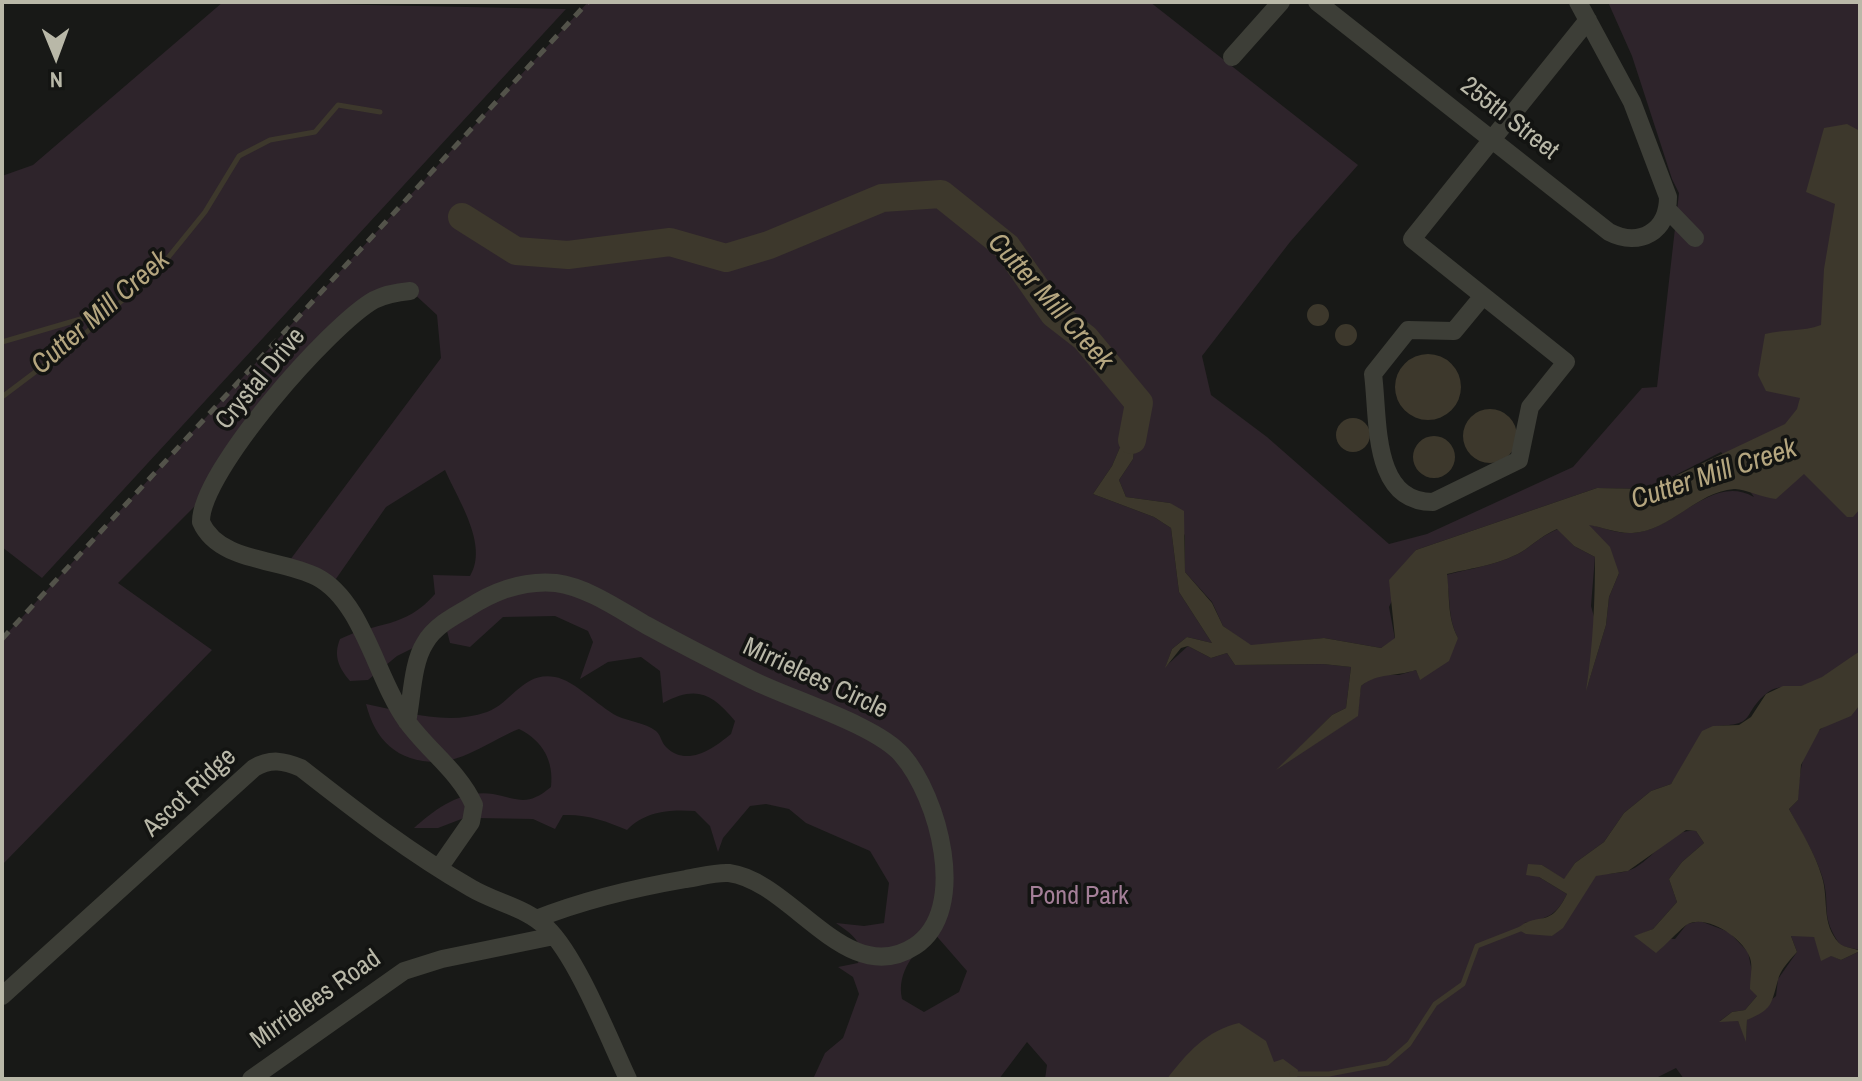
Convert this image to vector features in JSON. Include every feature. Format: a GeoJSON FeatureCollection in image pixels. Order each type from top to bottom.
{"type":"FeatureCollection","features":[{"type":"Feature","properties":{"kind":"street"},"geometry":{"type":"LineString","coordinates":[[1232,57],[1281,2]]}},
{"type":"Feature","properties":{"kind":"street","name":"255th Street"},"geometry":{"type":"LineString","coordinates":[[1317,2],[1620,238],[1637,239],[1651,234],[1661,226],[1668,210]]}},
{"type":"Feature","properties":{"kind":"street"},"geometry":{"type":"LineString","coordinates":[[1578,2],[1632,102],[1668,197],[1668,210],[1695,238]]}},
{"type":"Feature","properties":{"kind":"street"},"geometry":{"type":"LineString","coordinates":[[1483,296],[1454,331],[1408,330],[1373,374],[1387,475],[1406,497],[1433,502],[1519,460],[1530,407],[1566,362],[1412,239],[1588,20]]}},
{"type":"Feature","properties":{"kind":"street","name":"Crystal Drive"},"geometry":{"type":"LineString","coordinates":[[407,722],[391,698],[348,605],[331,586],[287,564],[220,546],[206,533],[201,513],[251,425],[330,338],[375,300],[410,291]]}},
{"type":"Feature","properties":{"kind":"street","name":"Mirrielees Circle"},"geometry":{"type":"LineString","coordinates":[[407,722],[422,646],[445,622],[510,587],[531,583],[572,587],[773,691],[890,743],[919,777],[942,857],[946,898],[940,918],[932,932],[914,947],[890,957],[873,958],[853,951],[763,888],[732,873],[666,883],[580,902],[536,919]]}},
{"type":"Feature","properties":{"kind":"street"},"geometry":{"type":"LineString","coordinates":[[407,722],[453,772],[474,805],[471,822],[439,868]]}},
{"type":"Feature","properties":{"kind":"street","name":"Ascot Ridge"},"geometry":{"type":"LineString","coordinates":[[2,996],[262,763],[283,761],[301,768],[406,850],[475,890],[536,919],[564,948],[628,1079]]}},
{"type":"Feature","properties":{"kind":"street","name":"Mirrielees Road"},"geometry":{"type":"LineString","coordinates":[[251,1079],[404,971],[442,959],[554,936]]}},
{"type":"Feature","properties":{"kind":"green space"},"geometry":{"type":"Polygon","coordinates":[[[223,2],[566,9],[42,578],[2,547],[2,176],[33,165],[223,2]]]}},
{"type":"Feature","properties":{"kind":"green space","name":"Pond Park"},"geometry":{"type":"Polygon","coordinates":[[[588,2],[1150,2],[1358,165],[1290,242],[1202,356],[1211,395],[1267,437],[1389,544],[1427,534],[1573,467],[1642,388],[1657,387],[1679,193],[1632,56],[1608,2],[1860,2],[1860,651],[1818,680],[1802,686],[1771,690],[1743,721],[1714,726],[1671,784],[1651,791],[1624,813],[1604,842],[1575,863],[1564,880],[1542,865],[1539,877],[1567,894],[1550,915],[1524,923],[1552,936],[1596,875],[1636,867],[1676,835],[1696,831],[1704,843],[1682,862],[1669,879],[1677,902],[1653,929],[1635,937],[1675,939],[1687,924],[1700,921],[1729,932],[1748,952],[1757,996],[1745,1010],[1732,1012],[1720,1021],[1738,1021],[1746,1039],[1747,1020],[1776,996],[1778,979],[1797,952],[1791,936],[1814,936],[1819,950],[1841,960],[1860,951],[1860,1079],[1684,1079],[1676,1068],[1654,1079],[1045,1079],[1047,1065],[1027,1042],[999,1079],[813,1079],[825,1053],[843,1038],[859,994],[853,977],[838,967],[858,963],[859,944],[836,923],[864,926],[884,923],[889,883],[870,851],[806,823],[789,809],[766,804],[750,806],[723,838],[718,852],[710,826],[695,811],[676,810],[650,815],[627,830],[596,819],[572,815],[563,815],[555,829],[533,819],[477,818],[464,818],[438,828],[414,828],[450,802],[471,795],[493,794],[523,800],[543,793],[551,787],[549,760],[535,739],[519,729],[447,761],[410,758],[382,738],[366,704],[442,718],[472,716],[496,708],[534,679],[555,677],[570,683],[617,716],[651,728],[666,747],[683,756],[700,754],[717,745],[731,734],[735,721],[719,704],[703,695],[685,694],[663,703],[660,671],[641,657],[608,662],[580,679],[593,642],[588,631],[555,616],[503,617],[470,647],[450,643],[447,631],[397,656],[368,680],[350,681],[346,676],[337,656],[340,639],[413,613],[435,594],[433,575],[470,576],[475,564],[476,551],[470,523],[445,470],[386,507],[331,586],[287,564],[441,358],[437,315],[411,291],[399,293],[330,338],[211,490],[118,583],[212,650],[2,865],[2,639],[588,2]],[[1138,406],[1112,466],[1093,494],[1154,517],[1171,528],[1179,592],[1212,643],[1187,637],[1172,649],[1166,666],[1188,646],[1211,658],[1227,653],[1235,665],[1323,664],[1351,667],[1346,708],[1332,715],[1282,765],[1357,716],[1361,686],[1376,674],[1399,675],[1416,670],[1420,679],[1458,638],[1451,615],[1446,575],[1508,558],[1558,529],[1574,546],[1595,557],[1591,606],[1596,624],[1588,684],[1606,625],[1609,597],[1619,573],[1587,524],[1631,533],[1663,523],[1708,497],[1723,492],[1738,491],[1754,497],[1721,452],[1648,489],[1597,488],[1416,550],[1389,607],[1395,639],[1381,648],[1324,638],[1250,646],[1223,626],[1212,602],[1185,572],[1185,536],[1170,503],[1126,497],[1119,480],[1133,459],[1138,406]],[[933,932],[909,962],[902,980],[902,999],[924,1012],[959,992],[967,971],[933,932]]]}},
{"type":"Feature","properties":{"kind":"green space"},"geometry":{"type":"Polygon","coordinates":[[[1860,705],[1860,950],[1841,946],[1834,935],[1828,919],[1820,870],[1789,809],[1798,800],[1803,761],[1810,742],[1822,728],[1860,705]]]}},
{"type":"Feature","properties":{"kind":"water"},"geometry":{"type":"Polygon","coordinates":[[[1847,124],[1860,131],[1860,509],[1853,517],[1847,517],[1804,474],[1776,499],[1738,489],[1720,492],[1646,531],[1627,533],[1589,525],[1610,547],[1619,573],[1609,597],[1606,625],[1586,691],[1593,624],[1595,557],[1574,546],[1557,529],[1508,558],[1447,574],[1450,615],[1458,638],[1449,661],[1420,680],[1416,670],[1381,677],[1361,686],[1358,716],[1276,770],[1332,715],[1346,708],[1351,667],[1323,664],[1235,665],[1227,653],[1211,658],[1188,646],[1181,648],[1165,668],[1172,649],[1187,637],[1212,643],[1179,592],[1171,528],[1154,517],[1093,494],[1112,466],[1139,403],[1133,459],[1119,480],[1126,497],[1170,503],[1184,511],[1185,572],[1212,603],[1223,626],[1251,645],[1324,638],[1381,648],[1395,638],[1389,580],[1416,550],[1597,488],[1648,489],[1785,424],[1797,409],[1800,398],[1766,391],[1758,375],[1765,334],[1821,325],[1824,269],[1835,204],[1806,192],[1824,128],[1847,124]]]}},
{"type":"Feature","properties":{"kind":"water"},"geometry":{"type":"Polygon","coordinates":[[[1318,304],[1326,307],[1329,315],[1326,323],[1318,326],[1310,323],[1307,315],[1310,307],[1318,304]]]}},
{"type":"Feature","properties":{"kind":"water"},"geometry":{"type":"Polygon","coordinates":[[[1346,324],[1354,327],[1357,335],[1354,343],[1346,346],[1338,343],[1335,335],[1338,327],[1346,324]]]}},
{"type":"Feature","properties":{"kind":"water"},"geometry":{"type":"Polygon","coordinates":[[[1428,354],[1451,364],[1461,387],[1451,410],[1428,420],[1405,410],[1395,387],[1405,364],[1428,354]]]}},
{"type":"Feature","properties":{"kind":"water"},"geometry":{"type":"Polygon","coordinates":[[[1490,409],[1509,417],[1517,436],[1509,455],[1490,463],[1471,455],[1463,436],[1471,417],[1490,409]]]}},
{"type":"Feature","properties":{"kind":"water"},"geometry":{"type":"Polygon","coordinates":[[[1353,418],[1365,423],[1370,435],[1365,447],[1353,452],[1341,447],[1336,435],[1341,423],[1353,418]]]}},
{"type":"Feature","properties":{"kind":"water"},"geometry":{"type":"Polygon","coordinates":[[[1434,436],[1449,442],[1455,457],[1449,472],[1434,478],[1419,472],[1413,457],[1419,442],[1434,436]]]}},
{"type":"Feature","properties":{"kind":"water"},"geometry":{"type":"Polygon","coordinates":[[[1860,651],[1860,705],[1851,716],[1820,729],[1801,765],[1798,800],[1789,809],[1819,868],[1833,935],[1841,945],[1860,951],[1841,960],[1831,956],[1821,961],[1814,937],[1791,936],[1797,952],[1781,973],[1770,1005],[1747,1020],[1746,1042],[1738,1021],[1719,1022],[1732,1012],[1745,1010],[1757,996],[1750,989],[1750,958],[1741,943],[1724,930],[1705,922],[1688,924],[1656,953],[1634,936],[1653,929],[1677,902],[1669,879],[1682,862],[1704,843],[1696,831],[1686,830],[1628,871],[1596,876],[1563,928],[1552,936],[1526,934],[1517,929],[1555,912],[1567,894],[1539,877],[1526,875],[1528,864],[1542,865],[1564,879],[1575,863],[1604,842],[1624,813],[1651,791],[1671,784],[1702,731],[1713,726],[1739,725],[1751,717],[1766,694],[1783,686],[1801,686],[1822,677],[1860,651]]]}},
{"type":"Feature","properties":{"kind":"water"},"geometry":{"type":"Polygon","coordinates":[[[1239,1023],[1266,1041],[1274,1062],[1283,1059],[1298,1070],[1297,1079],[1167,1079],[1207,1037],[1239,1023]]]}},
{"type":"Feature","properties":{"kind":"waterway","name":"Cutter Mill Creek"},"geometry":{"type":"LineString","coordinates":[[2,397],[79,339],[162,265],[205,212],[239,156],[270,140],[315,132],[338,105],[380,112]]}},
{"type":"Feature","properties":{"kind":"waterway","name":"Cutter Mill Creek"},"geometry":{"type":"LineString","coordinates":[[462,217],[516,251],[568,255],[670,242],[726,258],[769,245],[882,198],[941,194],[1007,247],[1054,314],[1085,338],[1139,403],[1132,440]]}},
{"type":"Feature","properties":{"kind":"waterway"},"geometry":{"type":"LineString","coordinates":[[2,342],[108,311]]}},
{"type":"Feature","properties":{"kind":"waterway"},"geometry":{"type":"LineString","coordinates":[[1292,1074],[1329,1074],[1387,1063],[1409,1044],[1435,1004],[1463,984],[1477,946],[1523,928]]}},
{"type":"Feature","properties":{"kind":"railway"},"geometry":{"type":"LineString","coordinates":[[2,639],[588,2]]}}]}
